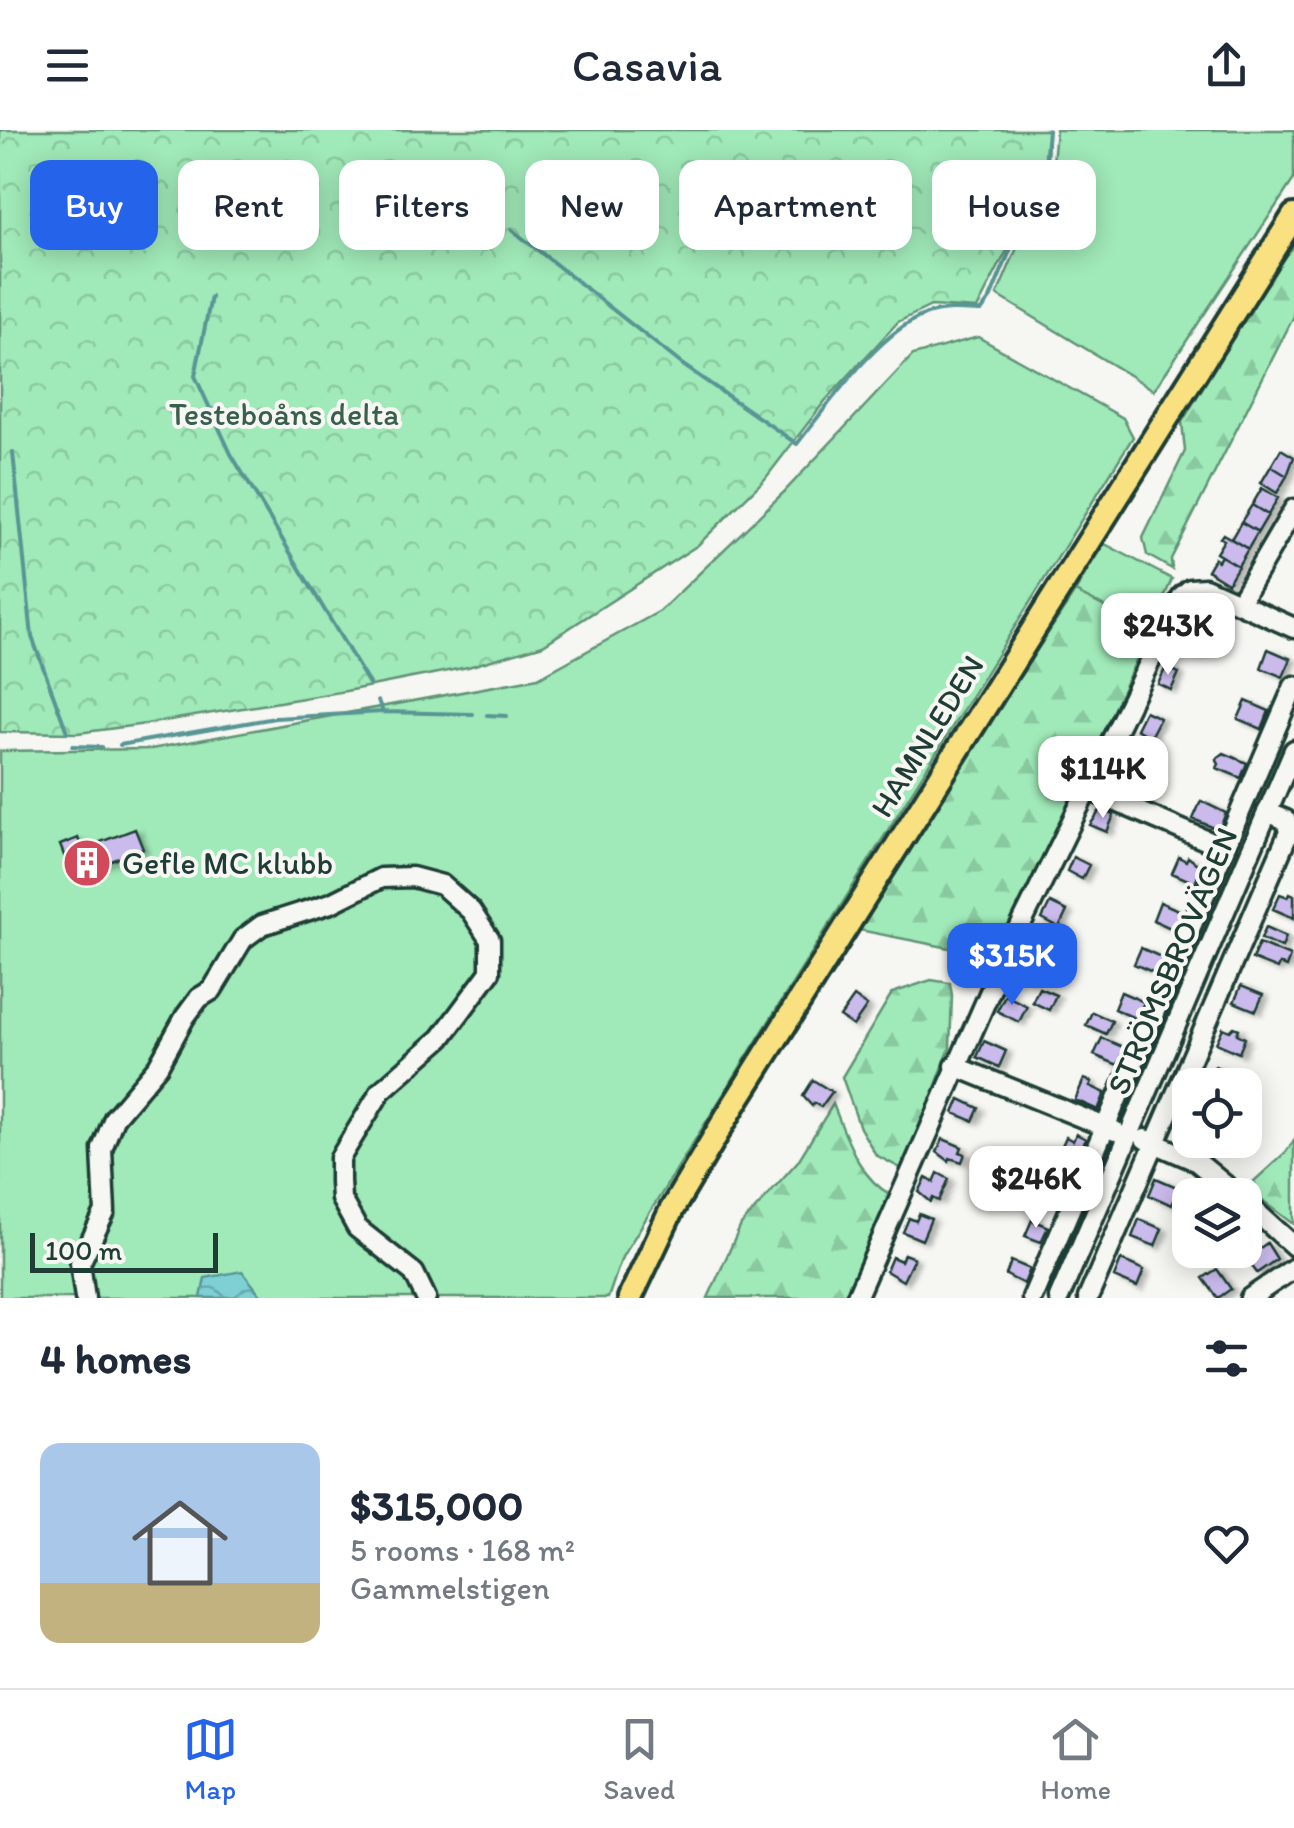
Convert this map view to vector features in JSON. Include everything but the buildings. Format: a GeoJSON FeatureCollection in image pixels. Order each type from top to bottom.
{"type":"FeatureCollection","features":[{"type":"Feature","properties":{"kind":"main road","name":"HAMNLEDEN"},"geometry":{"type":"LineString","coordinates":[[630,1298],[672,1210],[732,1108],[1294,216]]}},
{"type":"Feature","properties":{"kind":"street"},"geometry":{"type":"LineString","coordinates":[[1239,603],[1294,508]]}},
{"type":"Feature","properties":{"kind":"street"},"geometry":{"type":"LineString","coordinates":[[856,1298],[955,1066],[1177,605],[1190,588],[1205,588],[1294,628]]}},
{"type":"Feature","properties":{"kind":"street","name":"STRÖMSBROVÄGEN"},"geometry":{"type":"LineString","coordinates":[[1032,1298],[1294,686]]}},
{"type":"Feature","properties":{"kind":"street","name":"STRÖMSBROVÄGEN"},"geometry":{"type":"LineString","coordinates":[[1060,1298],[1294,750]]}},
{"type":"Feature","properties":{"kind":"street"},"geometry":{"type":"LineString","coordinates":[[1088,790],[1224,848]]}},
{"type":"Feature","properties":{"kind":"street","name":"STRÖMSBROVÄGEN"},"geometry":{"type":"LineString","coordinates":[[1088,1298],[1289,832],[1286,820],[1267,812]]}},
{"type":"Feature","properties":{"kind":"street"},"geometry":{"type":"LineString","coordinates":[[85,1298],[80,1263],[105,1212],[102,1149],[114,1118],[158,1066],[185,1017],[198,998],[212,990],[243,939],[262,926],[331,903],[381,878],[412,877],[442,885],[472,912],[490,940],[490,972],[440,1038],[381,1091],[340,1158],[340,1181],[341,1199],[357,1228],[414,1274],[426,1298]]}},
{"type":"Feature","properties":{"kind":"street"},"geometry":{"type":"LineString","coordinates":[[955,1066],[1104,1128],[1156,1142],[1196,1161],[1216,1178]]}},
{"type":"Feature","properties":{"kind":"street"},"geometry":{"type":"LineString","coordinates":[[1262,1217],[1294,1246]]}},
{"type":"Feature","properties":{"kind":"street"},"geometry":{"type":"LineString","coordinates":[[1250,1298],[1294,1268]]}},
{"type":"Feature","properties":{"kind":"green space","name":"Testeboåns delta"},"geometry":{"type":"Polygon","coordinates":[[[0,130],[1048,130],[1047,160],[932,160],[932,250],[1007,250],[977,309],[931,306],[898,322],[825,401],[765,479],[698,545],[543,645],[468,667],[146,724],[78,733],[0,732],[0,130]]]}},
{"type":"Feature","properties":{"kind":"green space"},"geometry":{"type":"Polygon","coordinates":[[[1056,130],[1294,130],[1294,179],[1154,390],[997,295],[1016,250],[1096,250],[1096,160],[1053,160],[1056,130]]]}},
{"type":"Feature","properties":{"kind":"green space"},"geometry":{"type":"Polygon","coordinates":[[[1294,245],[1294,316],[1171,559],[1172,569],[1147,555],[1143,538],[1185,451],[1182,422],[1270,275],[1294,245]]]}},
{"type":"Feature","properties":{"kind":"green space"},"geometry":{"type":"Polygon","coordinates":[[[978,337],[1123,418],[1133,437],[622,1257],[608,1298],[0,1298],[0,751],[151,749],[538,678],[660,611],[783,493],[913,355],[978,337]]]}},
{"type":"Feature","properties":{"kind":"green space"},"geometry":{"type":"Polygon","coordinates":[[[1103,543],[1172,579],[1150,630],[1075,592],[1103,543]]]}},
{"type":"Feature","properties":{"kind":"green space"},"geometry":{"type":"Polygon","coordinates":[[[1075,592],[1150,630],[1000,958],[854,929],[1075,592]]]}},
{"type":"Feature","properties":{"kind":"green space"},"geometry":{"type":"Polygon","coordinates":[[[931,980],[950,983],[950,1048],[904,1170],[876,1155],[860,1128],[842,1077],[892,993],[931,980]]]}},
{"type":"Feature","properties":{"kind":"green space"},"geometry":{"type":"Polygon","coordinates":[[[833,1104],[862,1167],[891,1195],[846,1298],[708,1298],[741,1225],[798,1161],[833,1104]]]}},
{"type":"Feature","properties":{"kind":"green space"},"geometry":{"type":"Polygon","coordinates":[[[1294,1140],[1294,1224],[1262,1200],[1262,1178],[1257,1178],[1294,1140]]]}},
{"type":"Feature","properties":{"kind":"water"},"geometry":{"type":"Polygon","coordinates":[[[242,1271],[263,1298],[201,1298],[205,1278],[242,1271]]]}},
{"type":"Feature","properties":{"kind":"waterway"},"geometry":{"type":"LineString","coordinates":[[511,229],[683,365],[797,444],[856,370],[891,336],[927,314],[981,311],[990,299],[1045,166],[1048,130]]}},
{"type":"Feature","properties":{"kind":"waterway"},"geometry":{"type":"LineString","coordinates":[[211,297],[195,376],[231,454],[369,684]]}},
{"type":"Feature","properties":{"kind":"waterway"},"geometry":{"type":"LineString","coordinates":[[13,453],[32,637],[67,732]]}},
{"type":"Feature","properties":{"kind":"waterway"},"geometry":{"type":"LineString","coordinates":[[378,701],[383,712]]}},
{"type":"Feature","properties":{"kind":"waterway"},"geometry":{"type":"LineString","coordinates":[[120,745],[275,718],[383,712],[473,714]]}},
{"type":"Feature","properties":{"kind":"waterway"},"geometry":{"type":"LineString","coordinates":[[487,715],[507,716]]}},
{"type":"Feature","properties":{"kind":"waterway"},"geometry":{"type":"LineString","coordinates":[[72,746],[102,747]]}},
{"type":"Feature","properties":{"kind":"place","name":"Gefle MC klubb"},"geometry":{"type":"Point","coordinates":[87,863]}}]}
